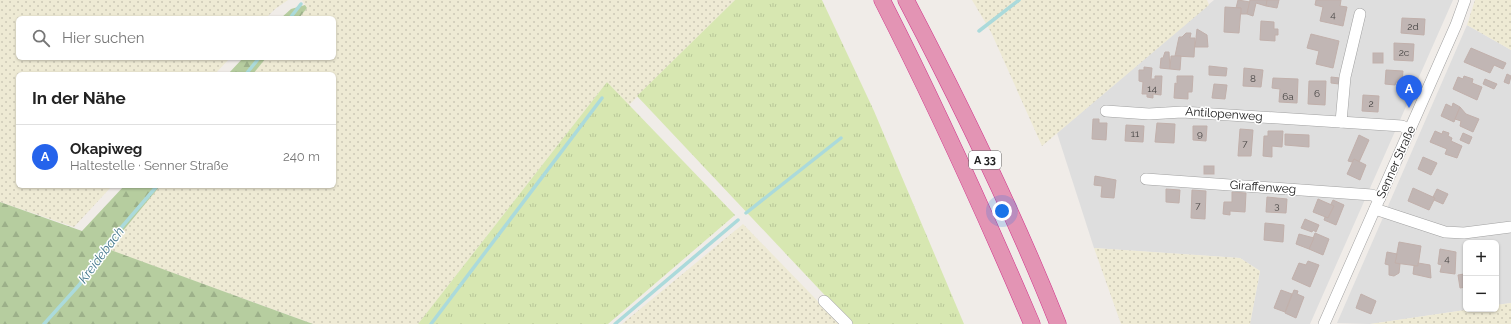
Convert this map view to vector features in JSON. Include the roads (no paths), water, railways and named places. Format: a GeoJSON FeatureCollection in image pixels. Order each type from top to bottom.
{"type":"FeatureCollection","features":[{"type":"Feature","properties":{"kind":"highway","name":"A 33"},"geometry":{"type":"LineString","coordinates":[[882,0],[922,78],[961,162],[1032,324]]}},
{"type":"Feature","properties":{"kind":"highway","name":"A 33"},"geometry":{"type":"LineString","coordinates":[[906,0],[939,64],[1004,200],[1058,324]]}},
{"type":"Feature","properties":{"kind":"street","name":"Senner Straße"},"geometry":{"type":"LineString","coordinates":[[1324,324],[1456,25],[1465,0]]}},
{"type":"Feature","properties":{"kind":"street"},"geometry":{"type":"LineString","coordinates":[[1341,122],[1345,77],[1360,14]]}},
{"type":"Feature","properties":{"kind":"street","name":"Antilopenweg"},"geometry":{"type":"LineString","coordinates":[[1106,111],[1149,114],[1182,112],[1402,126],[1410,130]]}},
{"type":"Feature","properties":{"kind":"street","name":"Giraffenweg"},"geometry":{"type":"LineString","coordinates":[[1146,179],[1372,195],[1380,198]]}},
{"type":"Feature","properties":{"kind":"street"},"geometry":{"type":"LineString","coordinates":[[1375,209],[1444,232],[1464,233],[1511,227]]}},
{"type":"Feature","properties":{"kind":"street"},"geometry":{"type":"LineString","coordinates":[[824,301],[846,324]]}},
{"type":"Feature","properties":{"kind":"waterway"},"geometry":{"type":"LineString","coordinates":[[979,31],[1019,0]]}},
{"type":"Feature","properties":{"kind":"waterway","name":"Kreidebach"},"geometry":{"type":"LineString","coordinates":[[292,16],[301,4]]}},
{"type":"Feature","properties":{"kind":"waterway","name":"Kreidebach"},"geometry":{"type":"LineString","coordinates":[[248,72],[257,60]]}},
{"type":"Feature","properties":{"kind":"waterway"},"geometry":{"type":"LineString","coordinates":[[431,324],[602,98]]}},
{"type":"Feature","properties":{"kind":"waterway"},"geometry":{"type":"LineString","coordinates":[[746,213],[841,138]]}},
{"type":"Feature","properties":{"kind":"waterway","name":"Kreidebach"},"geometry":{"type":"LineString","coordinates":[[44,324],[80,284],[96,257],[155,188]]}},
{"type":"Feature","properties":{"kind":"waterway"},"geometry":{"type":"LineString","coordinates":[[615,324],[738,220]]}},
{"type":"Feature","properties":{"kind":"place","name":"Okapiweg"},"geometry":{"type":"Point","coordinates":[1409,108]}}]}
